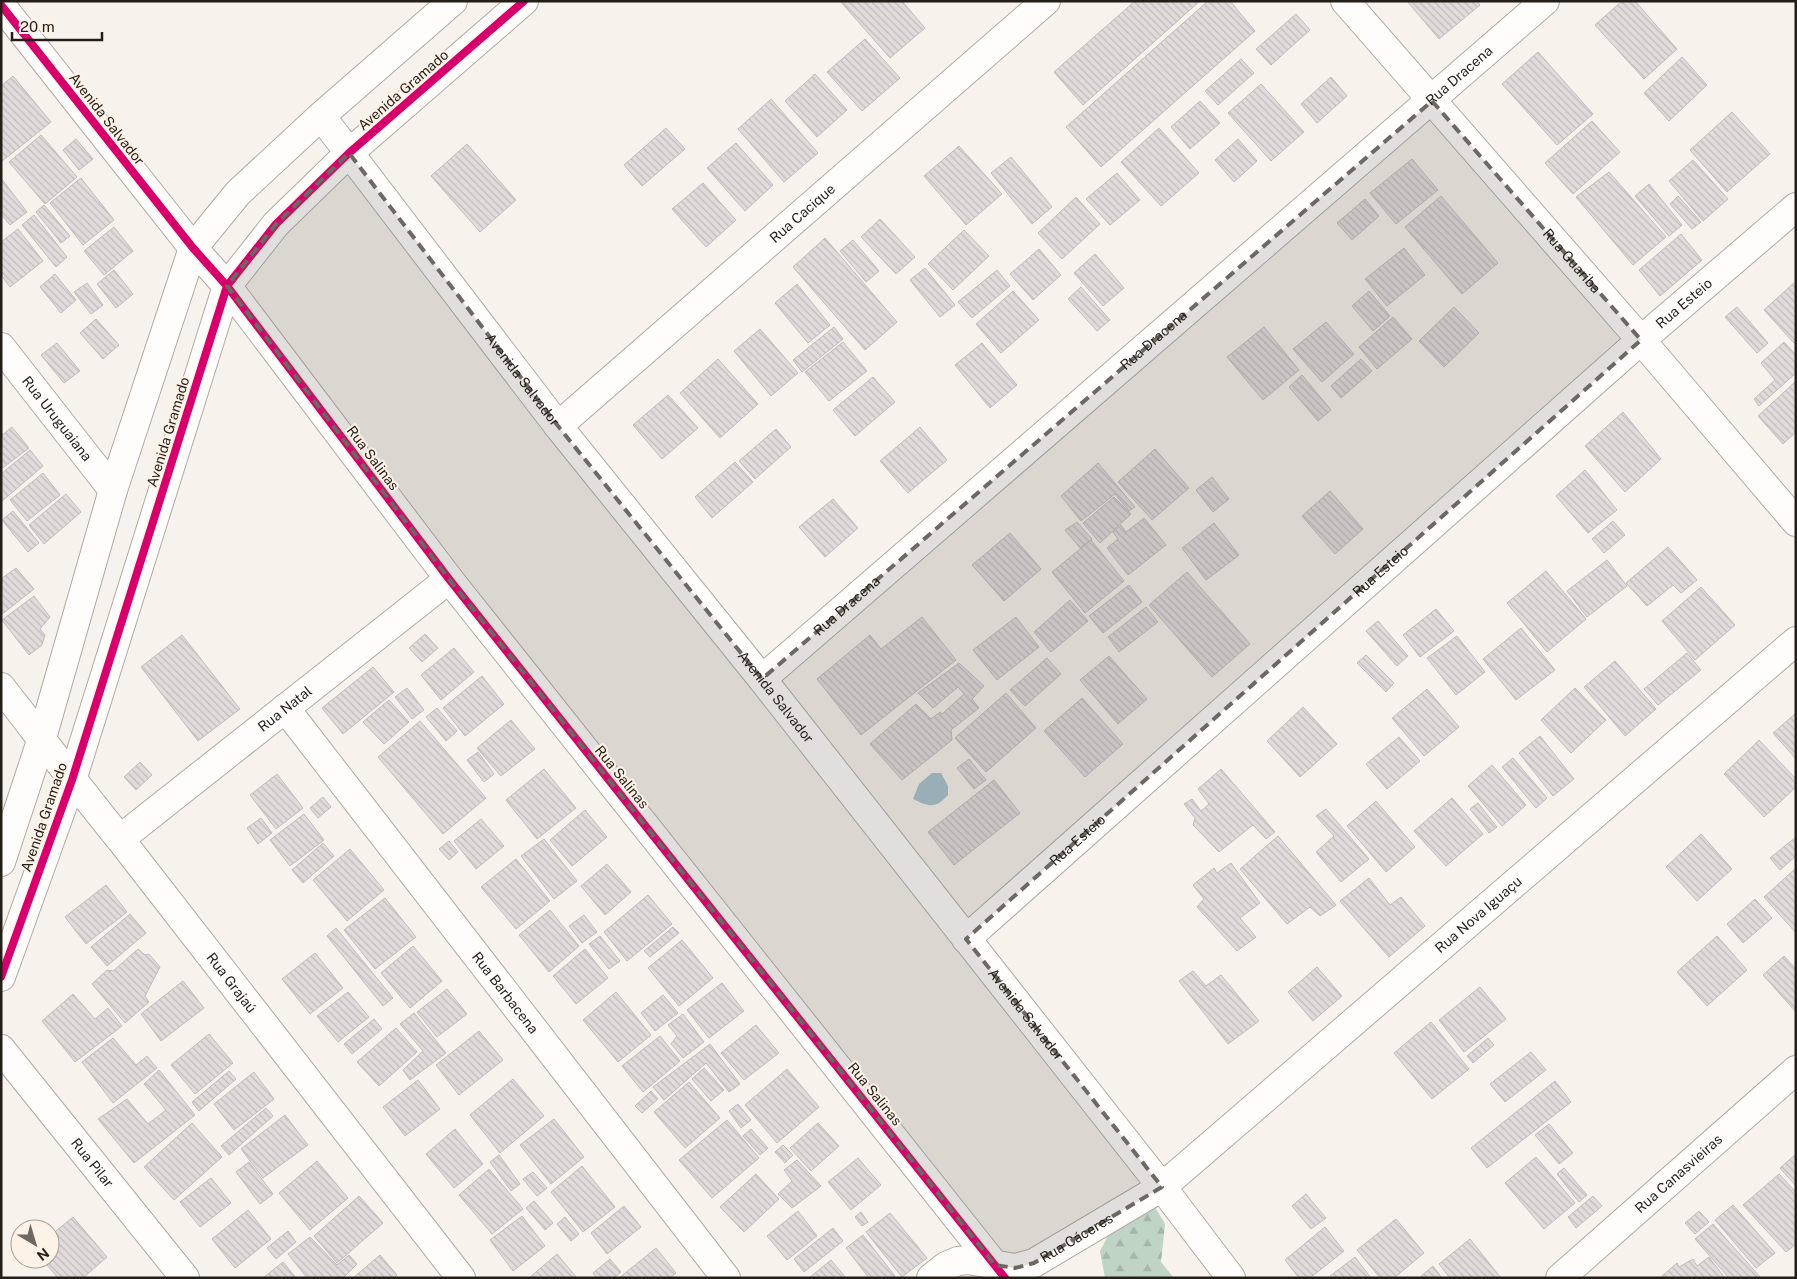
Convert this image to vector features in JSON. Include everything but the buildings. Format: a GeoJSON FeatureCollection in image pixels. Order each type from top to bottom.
{"type":"FeatureCollection","features":[{"type":"Feature","properties":{"kind":"street","name":"Avenida Gramado"},"geometry":{"type":"LineString","coordinates":[[1,862],[42,738],[114,490],[193,248],[238,194],[321,116],[453,1]]}},
{"type":"Feature","properties":{"kind":"street","name":"Avenida Gramado"},"geometry":{"type":"LineString","coordinates":[[1,977],[72,780],[227,286],[276,224],[349,153],[524,1]]}},
{"type":"Feature","properties":{"kind":"street","name":"Rua Cacique"},"geometry":{"type":"LineString","coordinates":[[558,426],[1046,1]]}},
{"type":"Feature","properties":{"kind":"street","name":"Rua Guariba"},"geometry":{"type":"LineString","coordinates":[[1345,1],[1641,340],[1796,522]]}},
{"type":"Feature","properties":{"kind":"street","name":"Rua Dracena"},"geometry":{"type":"LineString","coordinates":[[762,679],[1432,101],[1545,1]]}},
{"type":"Feature","properties":{"kind":"street","name":"Avenida Salvador"},"geometry":{"type":"LineString","coordinates":[[1,5],[193,248],[227,286]]}},
{"type":"Feature","properties":{"kind":"street","name":"Avenida Salvador"},"geometry":{"type":"LineString","coordinates":[[321,116],[558,426],[762,679],[1162,1187],[1231,1278]]}},
{"type":"Feature","properties":{"kind":"street","name":"Rua Esteio"},"geometry":{"type":"LineString","coordinates":[[966,939],[1641,340],[1796,207]]}},
{"type":"Feature","properties":{"kind":"street","name":"Rua Salinas"},"geometry":{"type":"LineString","coordinates":[[227,286],[449,579],[1000,1271]]}},
{"type":"Feature","properties":{"kind":"street","name":"Rua Uruguaiana"},"geometry":{"type":"LineString","coordinates":[[1,347],[114,490]]}},
{"type":"Feature","properties":{"kind":"street","name":"Rua Natal"},"geometry":{"type":"LineString","coordinates":[[120,839],[449,579]]}},
{"type":"Feature","properties":{"kind":"street","name":"Rua Nova Iguaçu"},"geometry":{"type":"LineString","coordinates":[[1162,1187],[1796,641]]}},
{"type":"Feature","properties":{"kind":"street","name":"Rua Grajaú"},"geometry":{"type":"LineString","coordinates":[[1,688],[42,738],[72,780],[120,839],[461,1278]]}},
{"type":"Feature","properties":{"kind":"street","name":"Rua Barbacena"},"geometry":{"type":"LineString","coordinates":[[285,708],[726,1278]]}},
{"type":"Feature","properties":{"kind":"street","name":"Rua Pilar"},"geometry":{"type":"LineString","coordinates":[[1,1049],[185,1278]]}},
{"type":"Feature","properties":{"kind":"street","name":"Rua Canasvieiras"},"geometry":{"type":"LineString","coordinates":[[1560,1278],[1796,1070]]}},
{"type":"Feature","properties":{"kind":"street","name":"Rua Cáceres"},"geometry":{"type":"LineString","coordinates":[[931,1278],[946,1266],[958,1261],[968,1260],[1000,1271],[1034,1263],[1162,1187]]}},
{"type":"Feature","properties":{"kind":"highlighted area"},"geometry":{"type":"Polygon","coordinates":[[[1432,101],[1641,340],[966,939],[1162,1187],[1034,1263],[1015,1268],[995,1265],[449,579],[227,286],[276,224],[349,153],[558,426],[762,679],[1432,101]]]}},
{"type":"Feature","properties":{"kind":"green space"},"geometry":{"type":"Polygon","coordinates":[[[1155,1207],[1165,1224],[1161,1262],[1174,1278],[1105,1278],[1100,1251],[1113,1226],[1155,1207]]]}},
{"type":"Feature","properties":{"kind":"water"},"geometry":{"type":"Polygon","coordinates":[[[932,773],[941,773],[948,786],[948,795],[935,805],[923,804],[913,799],[919,784],[932,773]]]}},
{"type":"Feature","properties":{"kind":"cycle path"},"geometry":{"type":"LineString","coordinates":[[1,977],[72,780],[227,286],[276,224],[349,153],[524,1]]}},
{"type":"Feature","properties":{"kind":"cycle path"},"geometry":{"type":"LineString","coordinates":[[1,5],[193,248],[227,286],[449,579],[1005,1278]]}}]}
